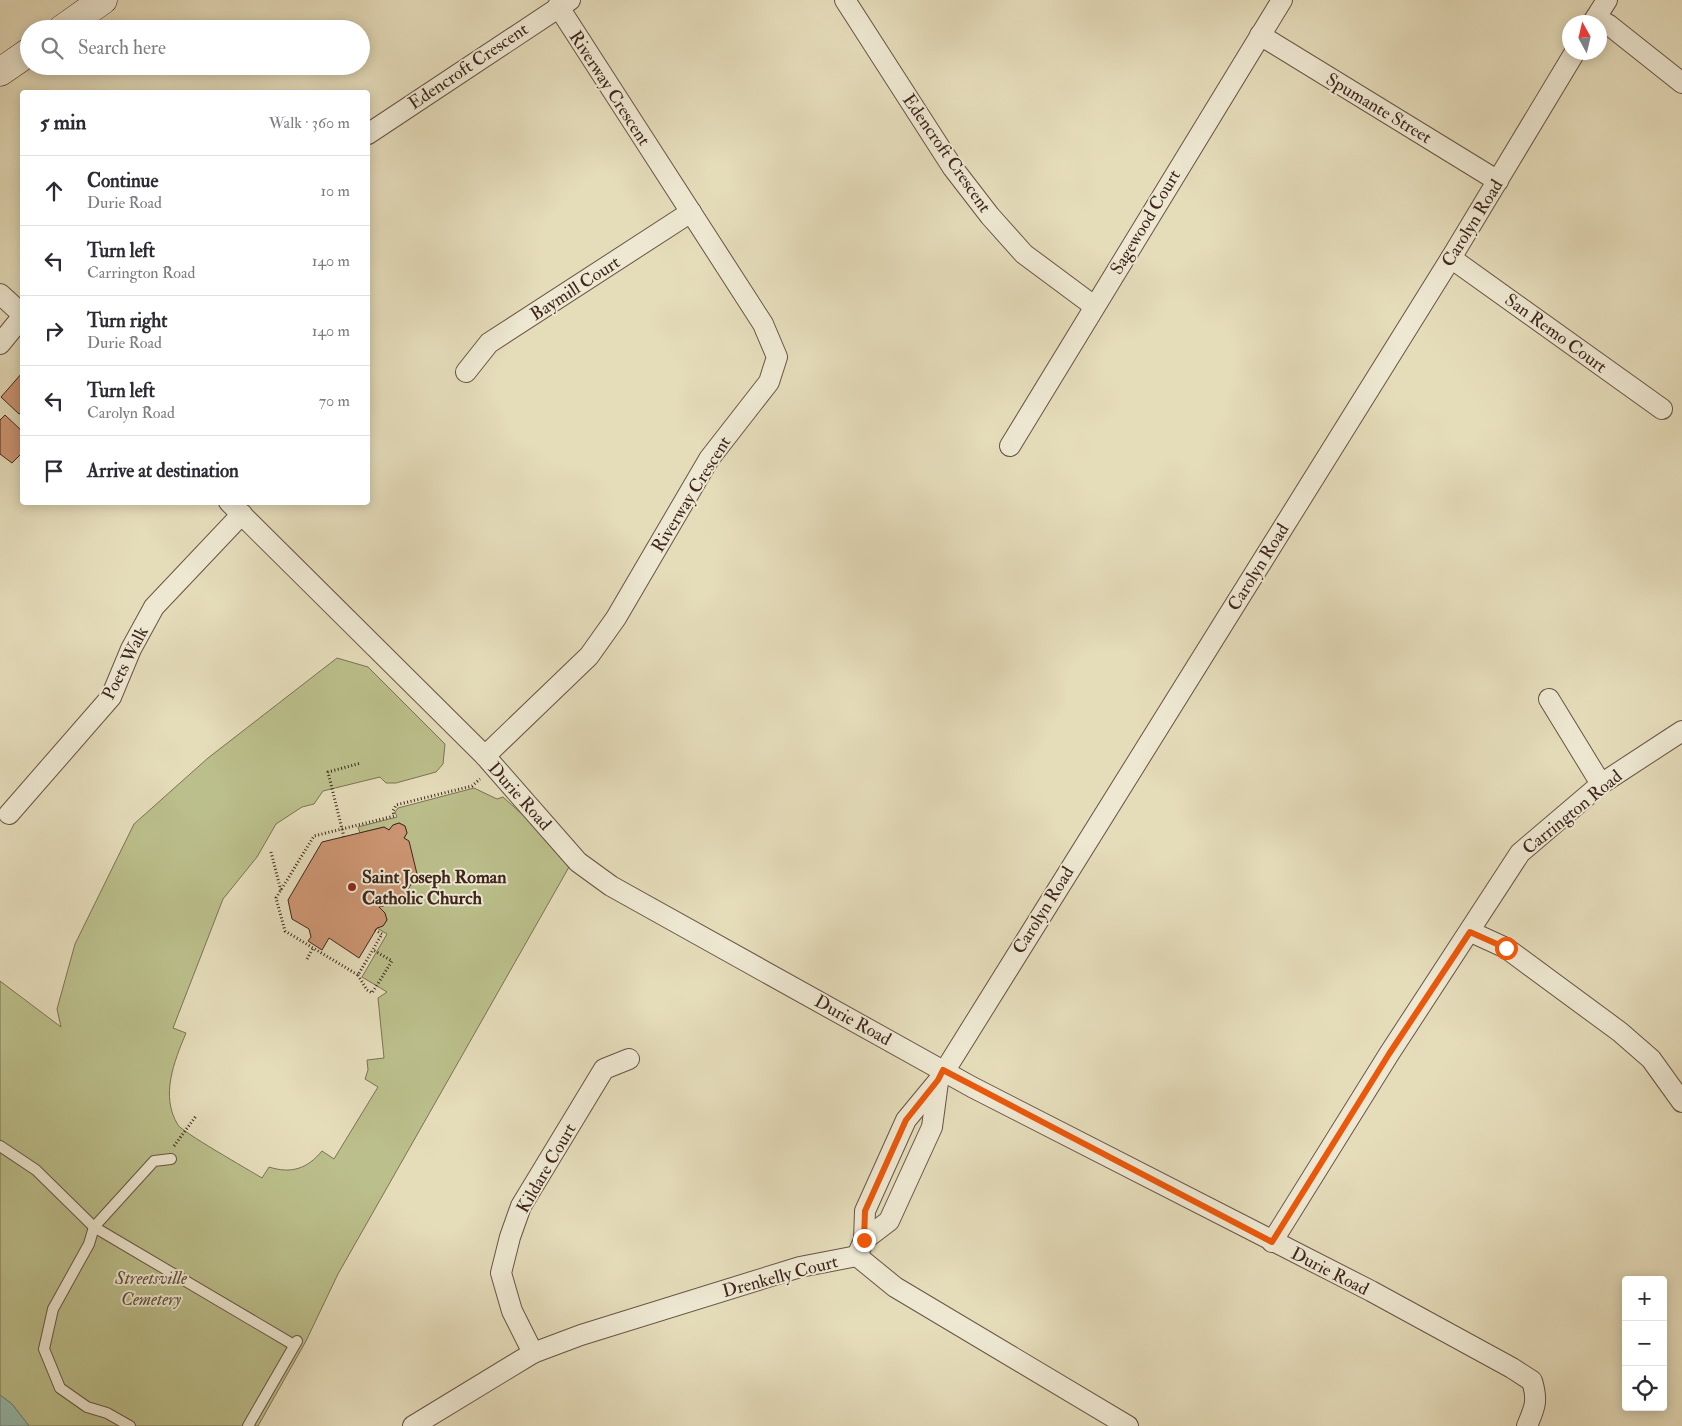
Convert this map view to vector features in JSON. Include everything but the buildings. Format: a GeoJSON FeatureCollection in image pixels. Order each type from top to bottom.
{"type":"FeatureCollection","features":[{"type":"Feature","properties":{"kind":"street"},"geometry":{"type":"LineString","coordinates":[[75,20],[103,0]]}},
{"type":"Feature","properties":{"kind":"street","name":"Edencroft Crescent"},"geometry":{"type":"LineString","coordinates":[[845,0],[954,168],[990,216],[1024,254],[1094,306]]}},
{"type":"Feature","properties":{"kind":"street","name":"Sagewood Court"},"geometry":{"type":"LineString","coordinates":[[1010,446],[1282,0]]}},
{"type":"Feature","properties":{"kind":"street"},"geometry":{"type":"LineString","coordinates":[[1597,15],[1606,0]]}},
{"type":"Feature","properties":{"kind":"street","name":"Edencroft Crescent"},"geometry":{"type":"LineString","coordinates":[[370,133],[564,3]]}},
{"type":"Feature","properties":{"kind":"street","name":"Riverway Crescent"},"geometry":{"type":"LineString","coordinates":[[489,762],[589,656],[616,618],[709,459],[769,382],[777,357],[763,324],[691,212],[564,3]]}},
{"type":"Feature","properties":{"kind":"street"},"geometry":{"type":"LineString","coordinates":[[1607,24],[1682,83]]}},
{"type":"Feature","properties":{"kind":"street","name":"Spumante Street"},"geometry":{"type":"LineString","coordinates":[[1260,35],[1498,181]]}},
{"type":"Feature","properties":{"kind":"street"},"geometry":{"type":"LineString","coordinates":[[0,72],[20,58]]}},
{"type":"Feature","properties":{"kind":"street","name":"Carolyn Road"},"geometry":{"type":"LineString","coordinates":[[860,1248],[865,1211],[906,1120],[941,1075],[1451,258],[1570,60]]}},
{"type":"Feature","properties":{"kind":"street","name":"Baymill Court"},"geometry":{"type":"LineString","coordinates":[[466,372],[489,343],[691,212]]}},
{"type":"Feature","properties":{"kind":"street","name":"San Remo Court"},"geometry":{"type":"LineString","coordinates":[[1451,258],[1662,409]]}},
{"type":"Feature","properties":{"kind":"street"},"geometry":{"type":"LineString","coordinates":[[0,294],[20,314]]}},
{"type":"Feature","properties":{"kind":"street"},"geometry":{"type":"LineString","coordinates":[[0,344],[20,319]]}},
{"type":"Feature","properties":{"kind":"street","name":"Durie Road"},"geometry":{"type":"LineString","coordinates":[[236,508],[489,762],[578,862],[611,886],[941,1075],[1371,1291],[1532,1380],[1537,1397],[1535,1408],[1527,1426]]}},
{"type":"Feature","properties":{"kind":"street","name":"Poets Walk"},"geometry":{"type":"LineString","coordinates":[[9,814],[111,696],[132,648],[154,607],[236,508]]}},
{"type":"Feature","properties":{"kind":"street"},"geometry":{"type":"LineString","coordinates":[[1549,699],[1601,784]]}},
{"type":"Feature","properties":{"kind":"street","name":"Carrington Road"},"geometry":{"type":"LineString","coordinates":[[1272,1242],[1389,1054],[1520,853],[1601,784],[1682,731]]}},
{"type":"Feature","properties":{"kind":"street"},"geometry":{"type":"LineString","coordinates":[[1470,932],[1506,948],[1620,1032],[1651,1058],[1682,1102]]}},
{"type":"Feature","properties":{"kind":"street","name":"Kildare Court"},"geometry":{"type":"LineString","coordinates":[[533,1353],[512,1311],[501,1273],[510,1237],[521,1206],[604,1069],[629,1059]]}},
{"type":"Feature","properties":{"kind":"street","name":"Drenkelly Court"},"geometry":{"type":"LineString","coordinates":[[413,1426],[533,1353],[581,1335],[860,1248],[895,1287],[1128,1426]]}},
{"type":"Feature","properties":{"kind":"lane"},"geometry":{"type":"LineString","coordinates":[[0,1146],[36,1170],[94,1227],[296,1343],[248,1426]]}},
{"type":"Feature","properties":{"kind":"lane"},"geometry":{"type":"LineString","coordinates":[[130,1426],[107,1413],[87,1407],[60,1388],[44,1349],[53,1309],[89,1244],[94,1227],[154,1161],[171,1159]]}},
{"type":"Feature","properties":{"kind":"path"},"geometry":{"type":"LineString","coordinates":[[373,950],[392,961],[372,993],[367,990],[358,975],[285,931],[276,898],[314,836],[394,816],[393,811],[396,805],[472,786],[489,762]]}},
{"type":"Feature","properties":{"kind":"path"},"geometry":{"type":"LineString","coordinates":[[344,837],[328,772],[361,764]]}},
{"type":"Feature","properties":{"kind":"path"},"geometry":{"type":"LineString","coordinates":[[271,852],[281,891]]}},
{"type":"Feature","properties":{"kind":"path"},"geometry":{"type":"LineString","coordinates":[[358,975],[382,934],[375,930]]}},
{"type":"Feature","properties":{"kind":"path"},"geometry":{"type":"LineString","coordinates":[[307,959],[313,948]]}},
{"type":"Feature","properties":{"kind":"path"},"geometry":{"type":"LineString","coordinates":[[178,1141],[196,1116]]}},
{"type":"Feature","properties":{"kind":"green space","name":"Streetsville Cemetery"},"geometry":{"type":"Polygon","coordinates":[[[337,658],[368,667],[445,744],[443,764],[436,772],[396,783],[386,783],[380,777],[323,791],[314,804],[302,807],[276,824],[257,857],[223,899],[173,1028],[186,1033],[173,1067],[169,1091],[173,1114],[182,1129],[262,1178],[269,1167],[284,1170],[298,1168],[310,1162],[322,1151],[334,1159],[378,1087],[365,1079],[368,1070],[367,1060],[384,1058],[378,998],[387,992],[362,977],[387,934],[377,928],[383,926],[387,920],[379,907],[401,901],[417,874],[404,838],[407,833],[405,826],[399,823],[393,825],[389,830],[384,827],[360,833],[358,827],[397,817],[395,812],[398,808],[474,788],[497,799],[503,797],[573,860],[338,1274],[306,1341],[258,1426],[29,1426],[12,1404],[0,1395],[0,981],[61,1027],[57,1009],[75,944],[134,824],[208,758],[337,658]]]}},
{"type":"Feature","properties":{"kind":"water"},"geometry":{"type":"Polygon","coordinates":[[[0,1395],[12,1404],[29,1426],[0,1426],[0,1395]]]}},
{"type":"Feature","properties":{"kind":"place","name":"Saint Joseph Roman Catholic Church"},"geometry":{"type":"Point","coordinates":[352,887]}},
{"type":"Feature","properties":{"kind":"route"},"geometry":{"type":"LineString","coordinates":[[864,1240],[865,1211],[906,1120],[938,1080],[943,1070],[972,1087],[1272,1242],[1389,1054],[1470,932],[1506,948]]}}]}
